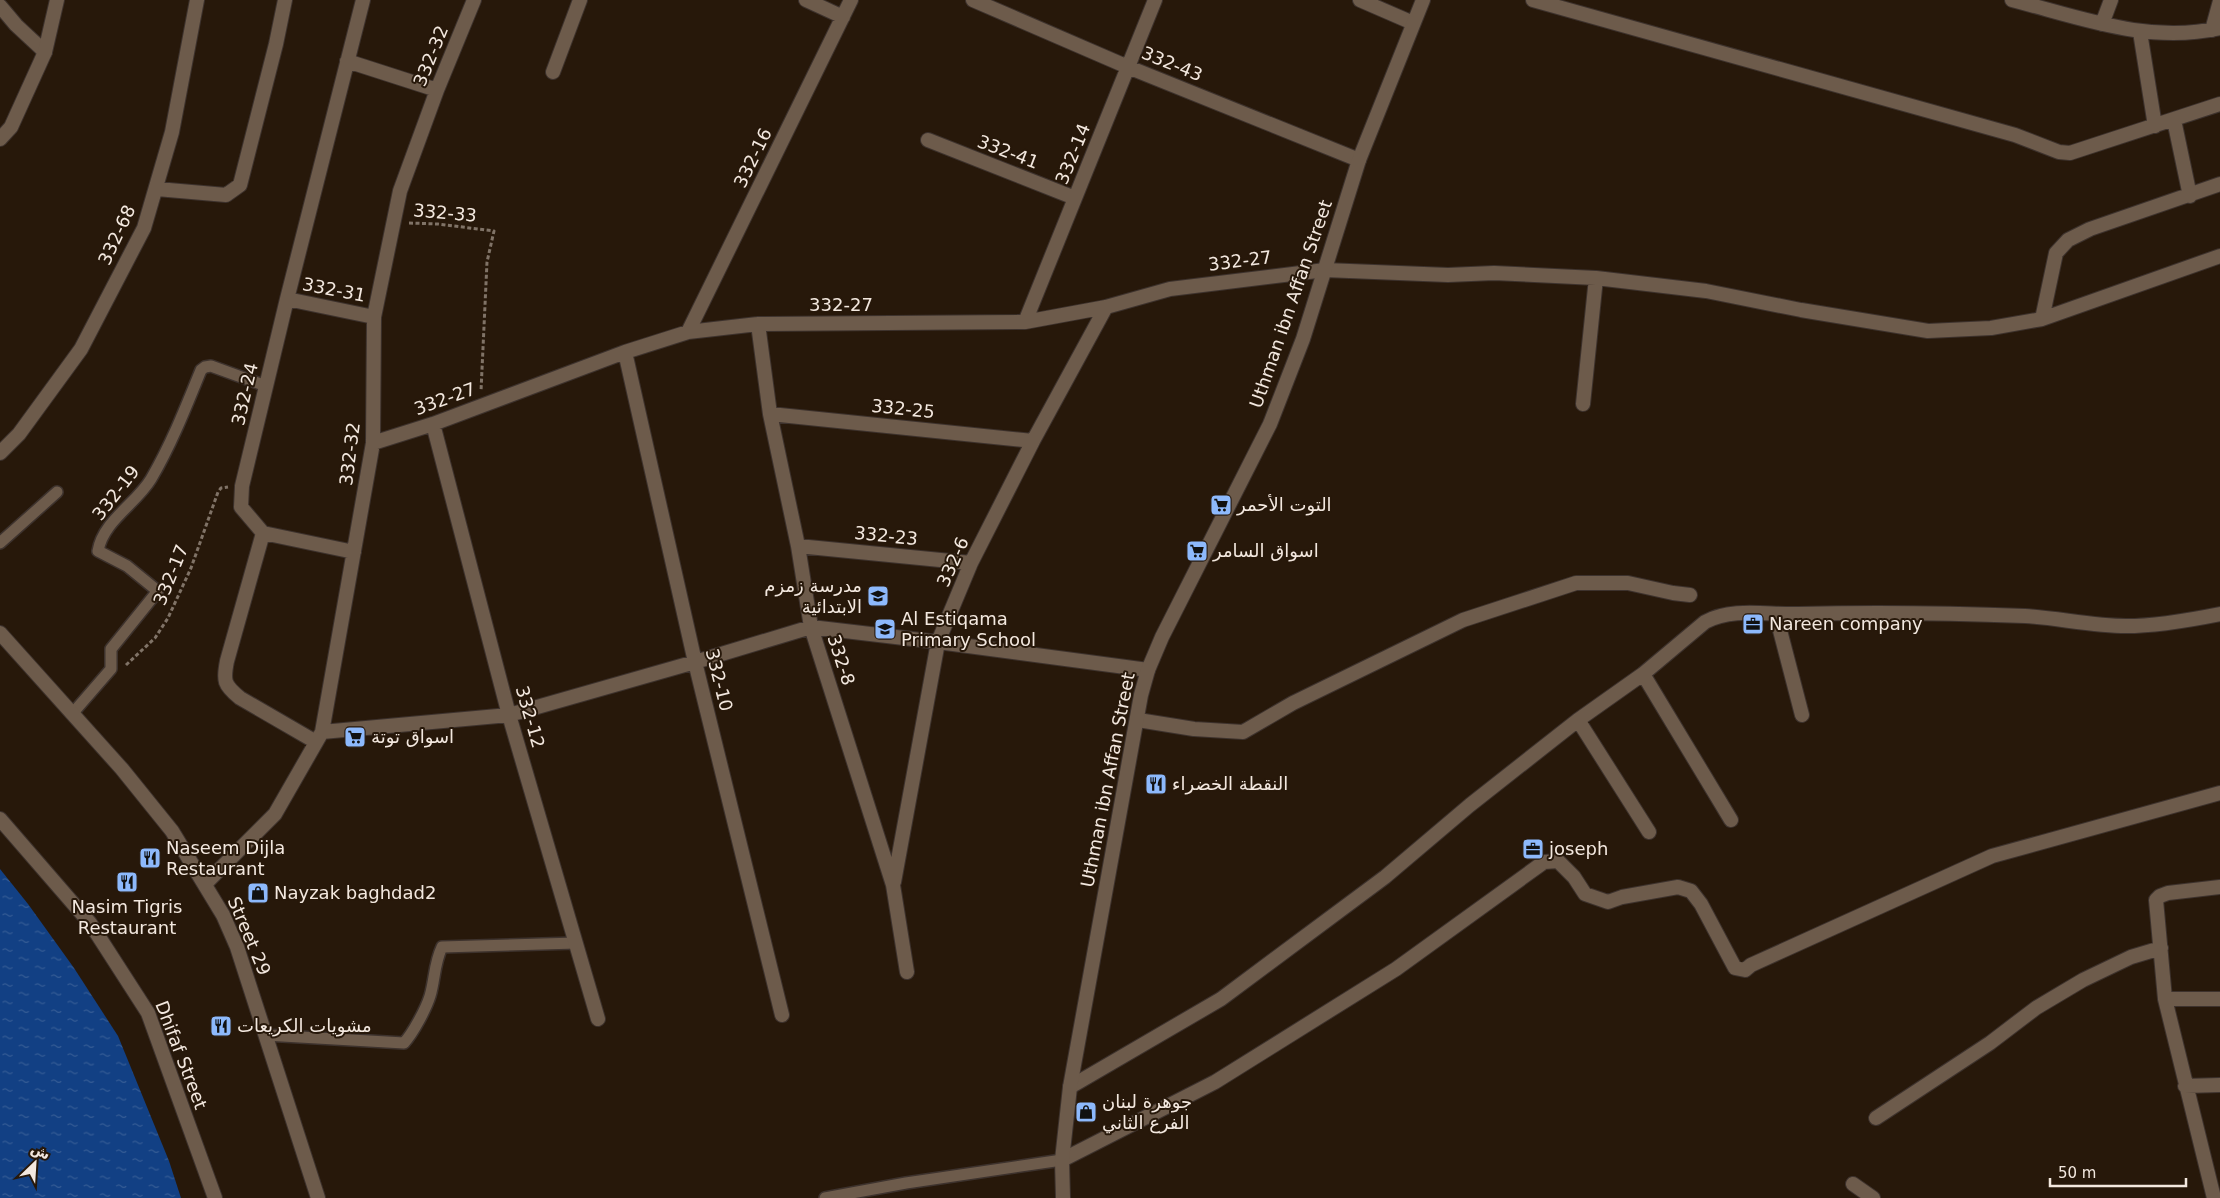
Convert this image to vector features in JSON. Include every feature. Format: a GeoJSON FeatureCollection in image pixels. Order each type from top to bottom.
{"type":"FeatureCollection","features":[{"type":"Feature","properties":{"kind":"street"},"geometry":{"type":"LineString","coordinates":[[0,139],[11,127],[45,52],[57,0]]}},
{"type":"Feature","properties":{"kind":"street","name":"332-68"},"geometry":{"type":"LineString","coordinates":[[0,453],[20,434],[81,349],[144,228],[157,189],[172,132],[197,0]]}},
{"type":"Feature","properties":{"kind":"street"},"geometry":{"type":"LineString","coordinates":[[157,189],[226,195],[240,185],[276,44],[285,0]]}},
{"type":"Feature","properties":{"kind":"street","name":"332-24"},"geometry":{"type":"LineString","coordinates":[[263,533],[241,507],[242,486],[362,0]]}},
{"type":"Feature","properties":{"kind":"street","name":"332-32"},"geometry":{"type":"LineString","coordinates":[[205,884],[275,814],[319,737],[373,443],[374,316],[393,222],[400,191],[437,90],[474,0]]}},
{"type":"Feature","properties":{"kind":"street"},"geometry":{"type":"LineString","coordinates":[[553,72],[580,0]]}},
{"type":"Feature","properties":{"kind":"street"},"geometry":{"type":"LineString","coordinates":[[806,0],[843,17]]}},
{"type":"Feature","properties":{"kind":"street","name":"332-16"},"geometry":{"type":"LineString","coordinates":[[688,332],[851,0]]}},
{"type":"Feature","properties":{"kind":"street","name":"332-43"},"geometry":{"type":"LineString","coordinates":[[973,0],[1128,67],[1359,160]]}},
{"type":"Feature","properties":{"kind":"street","name":"332-14"},"geometry":{"type":"LineString","coordinates":[[1025,322],[1155,0]]}},
{"type":"Feature","properties":{"kind":"street"},"geometry":{"type":"LineString","coordinates":[[1360,0],[1413,23]]}},
{"type":"Feature","properties":{"kind":"street","name":"Uthman ibn Affan Street"},"geometry":{"type":"LineString","coordinates":[[1063,1198],[1062,1160],[1070,1087],[1148,670],[1162,637],[1270,424],[1303,339],[1359,160],[1422,0]]}},
{"type":"Feature","properties":{"kind":"street"},"geometry":{"type":"LineString","coordinates":[[1533,0],[2015,135],[2059,152],[2070,153],[2220,104]]}},
{"type":"Feature","properties":{"kind":"street"},"geometry":{"type":"LineString","coordinates":[[2012,0],[2140,32],[2178,34],[2216,29],[2220,1]]}},
{"type":"Feature","properties":{"kind":"street"},"geometry":{"type":"LineString","coordinates":[[2102,24],[2111,0]]}},
{"type":"Feature","properties":{"kind":"street"},"geometry":{"type":"LineString","coordinates":[[0,6],[16,25],[45,52]]}},
{"type":"Feature","properties":{"kind":"street"},"geometry":{"type":"LineString","coordinates":[[2140,32],[2155,126]]}},
{"type":"Feature","properties":{"kind":"street"},"geometry":{"type":"LineString","coordinates":[[347,61],[437,90]]}},
{"type":"Feature","properties":{"kind":"street"},"geometry":{"type":"LineString","coordinates":[[2174,120],[2190,196]]}},
{"type":"Feature","properties":{"kind":"street","name":"332-41"},"geometry":{"type":"LineString","coordinates":[[928,140],[1075,198]]}},
{"type":"Feature","properties":{"kind":"street"},"geometry":{"type":"LineString","coordinates":[[2042,319],[2056,253],[2068,240],[2090,229],[2190,196],[2220,184]]}},
{"type":"Feature","properties":{"kind":"street","name":"332-27"},"geometry":{"type":"LineString","coordinates":[[373,443],[433,424],[625,352],[688,332],[758,324],[1025,322],[1106,307],[1170,289],[1325,270],[1448,275],[1494,273],[1596,278],[1706,291],[1801,310],[1928,331],[1992,328],[2042,319],[2220,256]]}},
{"type":"Feature","properties":{"kind":"street"},"geometry":{"type":"LineString","coordinates":[[1583,404],[1596,278]]}},
{"type":"Feature","properties":{"kind":"street","name":"332-31"},"geometry":{"type":"LineString","coordinates":[[287,299],[374,316]]}},
{"type":"Feature","properties":{"kind":"street","name":"332-6"},"geometry":{"type":"LineString","coordinates":[[893,886],[938,642],[971,563],[1033,441],[1106,307]]}},
{"type":"Feature","properties":{"kind":"street","name":"332-8"},"geometry":{"type":"LineString","coordinates":[[758,324],[770,414],[798,546],[811,627],[893,886],[907,972]]}},
{"type":"Feature","properties":{"kind":"street","name":"332-10"},"geometry":{"type":"LineString","coordinates":[[625,352],[695,662],[782,1015]]}},
{"type":"Feature","properties":{"kind":"street","name":"332-25"},"geometry":{"type":"LineString","coordinates":[[770,414],[1033,441]]}},
{"type":"Feature","properties":{"kind":"street","name":"332-12"},"geometry":{"type":"LineString","coordinates":[[433,424],[509,715],[598,1019]]}},
{"type":"Feature","properties":{"kind":"street"},"geometry":{"type":"LineString","coordinates":[[354,552],[263,533],[227,661],[224,679],[229,689],[240,698],[319,737],[509,715],[811,627],[1148,670]]}},
{"type":"Feature","properties":{"kind":"street","name":"332-23"},"geometry":{"type":"LineString","coordinates":[[798,546],[971,563]]}},
{"type":"Feature","properties":{"kind":"street"},"geometry":{"type":"LineString","coordinates":[[1138,720],[1194,729],[1243,732],[1293,702],[1463,620],[1576,583],[1628,583],[1673,594],[1690,595]]}},
{"type":"Feature","properties":{"kind":"street"},"geometry":{"type":"LineString","coordinates":[[1070,1087],[1221,999],[1385,877],[1470,805],[1578,720],[1643,674],[1705,622],[1715,616],[1734,614],[1776,615],[1882,612],[2042,617],[2126,626],[2182,621],[2220,614]]}},
{"type":"Feature","properties":{"kind":"street"},"geometry":{"type":"LineString","coordinates":[[1776,615],[1802,715]]}},
{"type":"Feature","properties":{"kind":"street","name":"Street 29"},"geometry":{"type":"LineString","coordinates":[[0,633],[122,769],[172,830],[205,884],[237,947],[318,1198]]}},
{"type":"Feature","properties":{"kind":"street"},"geometry":{"type":"LineString","coordinates":[[1643,674],[1731,820]]}},
{"type":"Feature","properties":{"kind":"street"},"geometry":{"type":"LineString","coordinates":[[1578,720],[1648,832]]}},
{"type":"Feature","properties":{"kind":"street"},"geometry":{"type":"LineString","coordinates":[[1062,1160],[1215,1082],[1396,969],[1544,862],[1558,861],[1574,877],[1585,894],[1608,902],[1622,897],[1678,887],[1691,891],[1701,904],[1735,968],[1745,970],[1751,965],[1992,856],[2220,793]]}},
{"type":"Feature","properties":{"kind":"street","name":"Dhifaf Street"},"geometry":{"type":"LineString","coordinates":[[0,819],[90,923],[148,1013],[215,1198]]}},
{"type":"Feature","properties":{"kind":"street"},"geometry":{"type":"LineString","coordinates":[[2214,1198],[2165,999],[2156,900],[2160,896],[2220,887]]}},
{"type":"Feature","properties":{"kind":"street"},"geometry":{"type":"LineString","coordinates":[[1876,1118],[1990,1044],[2036,1008],[2082,980],[2131,957],[2161,948]]}},
{"type":"Feature","properties":{"kind":"street"},"geometry":{"type":"LineString","coordinates":[[2165,999],[2220,999]]}},
{"type":"Feature","properties":{"kind":"street"},"geometry":{"type":"LineString","coordinates":[[2185,1086],[2220,1085]]}},
{"type":"Feature","properties":{"kind":"street"},"geometry":{"type":"LineString","coordinates":[[1853,1184],[1872,1198]]}},
{"type":"Feature","properties":{"kind":"lane","name":"332-19"},"geometry":{"type":"LineString","coordinates":[[111,669],[111,650],[157,592],[127,566],[98,551],[108,528],[149,482],[171,441],[201,370],[205,366],[211,366],[266,386]]}},
{"type":"Feature","properties":{"kind":"lane"},"geometry":{"type":"LineString","coordinates":[[0,543],[57,492]]}},
{"type":"Feature","properties":{"kind":"lane"},"geometry":{"type":"LineString","coordinates":[[72,714],[111,669]]}},
{"type":"Feature","properties":{"kind":"lane"},"geometry":{"type":"LineString","coordinates":[[265,1035],[404,1043],[413,1033],[430,996],[436,959],[442,947],[576,944]]}},
{"type":"Feature","properties":{"kind":"lane"},"geometry":{"type":"LineString","coordinates":[[825,1198],[938,1177],[1062,1160]]}},
{"type":"Feature","properties":{"kind":"path","name":"332-33"},"geometry":{"type":"LineString","coordinates":[[393,222],[438,224],[494,232],[487,262],[480,406]]}},
{"type":"Feature","properties":{"kind":"path","name":"332-17"},"geometry":{"type":"LineString","coordinates":[[111,669],[124,666],[155,638],[168,618],[191,568],[218,492],[221,488],[242,486]]}},
{"type":"Feature","properties":{"kind":"water"},"geometry":{"type":"Polygon","coordinates":[[[0,869],[74,968],[118,1036],[169,1161],[181,1198],[0,1198],[0,869]]]}},
{"type":"Feature","properties":{"kind":"place","name":"التوت الأحمر"},"geometry":{"type":"Point","coordinates":[1221,505]}},
{"type":"Feature","properties":{"kind":"place","name":"اسواق السامر"},"geometry":{"type":"Point","coordinates":[1197,551]}},
{"type":"Feature","properties":{"kind":"place","name":"مدرسة زمزم الابتدائية"},"geometry":{"type":"Point","coordinates":[878,596]}},
{"type":"Feature","properties":{"kind":"place","name":"Nareen company"},"geometry":{"type":"Point","coordinates":[1753,624]}},
{"type":"Feature","properties":{"kind":"place","name":"Al Estiqama Primary School"},"geometry":{"type":"Point","coordinates":[885,629]}},
{"type":"Feature","properties":{"kind":"place","name":"اسواق توتة"},"geometry":{"type":"Point","coordinates":[355,737]}},
{"type":"Feature","properties":{"kind":"place","name":"النقطة الخضراء"},"geometry":{"type":"Point","coordinates":[1156,784]}},
{"type":"Feature","properties":{"kind":"place","name":"joseph"},"geometry":{"type":"Point","coordinates":[1533,849]}},
{"type":"Feature","properties":{"kind":"place","name":"Naseem Dijla Restaurant"},"geometry":{"type":"Point","coordinates":[150,858]}},
{"type":"Feature","properties":{"kind":"place","name":"Nasim Tigris Restaurant"},"geometry":{"type":"Point","coordinates":[127,882]}},
{"type":"Feature","properties":{"kind":"place","name":"Nayzak baghdad2"},"geometry":{"type":"Point","coordinates":[258,893]}},
{"type":"Feature","properties":{"kind":"place","name":"مشويات الكريعات"},"geometry":{"type":"Point","coordinates":[221,1026]}},
{"type":"Feature","properties":{"kind":"place","name":"جوهرة لبنان الفرع الثاني"},"geometry":{"type":"Point","coordinates":[1086,1112]}}]}
